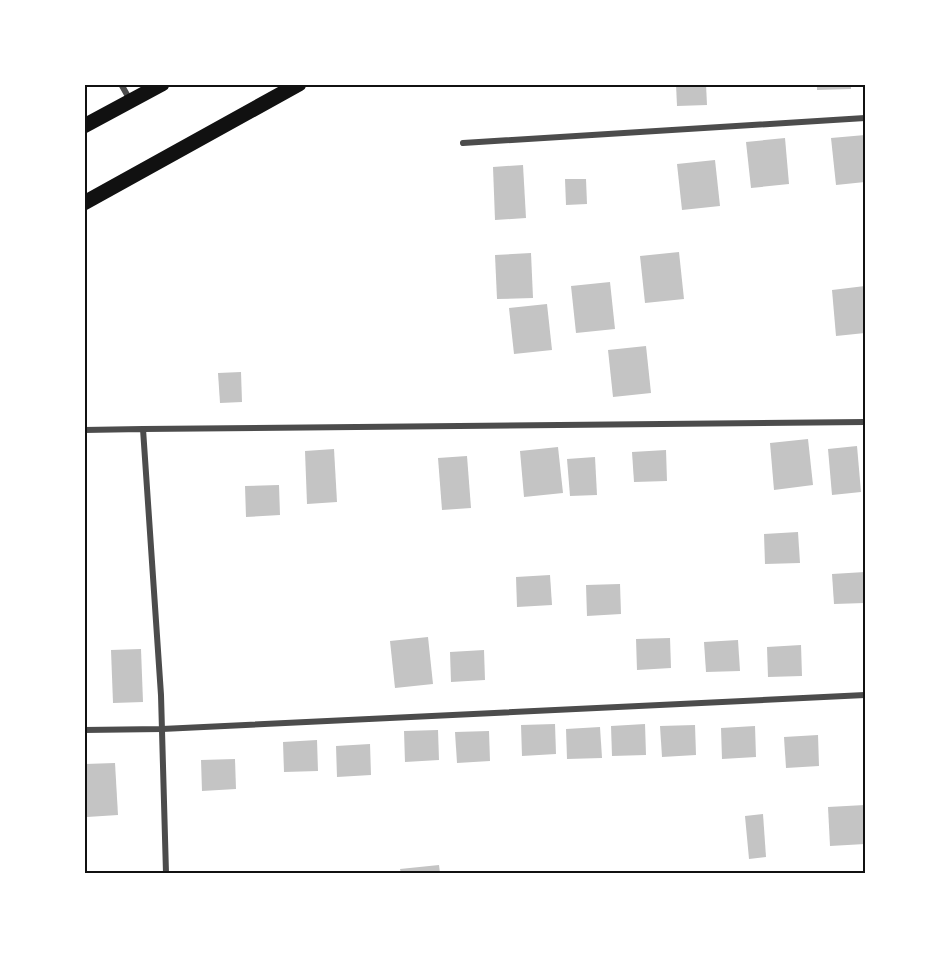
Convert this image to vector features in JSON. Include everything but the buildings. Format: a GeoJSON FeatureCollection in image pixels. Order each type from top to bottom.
{"type":"FeatureCollection","features":[{"type":"Feature","properties":{"kind":"main road"},"geometry":{"type":"LineString","coordinates":[[84,126],[162,84]]}},
{"type":"Feature","properties":{"kind":"main road"},"geometry":{"type":"LineString","coordinates":[[84,203],[299,84]]}},
{"type":"Feature","properties":{"kind":"street"},"geometry":{"type":"LineString","coordinates":[[121,84],[130,101]]}},
{"type":"Feature","properties":{"kind":"street"},"geometry":{"type":"LineString","coordinates":[[463,143],[865,118]]}},
{"type":"Feature","properties":{"kind":"street"},"geometry":{"type":"LineString","coordinates":[[84,430],[865,422]]}},
{"type":"Feature","properties":{"kind":"street"},"geometry":{"type":"LineString","coordinates":[[143,429],[162,729],[166,873]]}},
{"type":"Feature","properties":{"kind":"street"},"geometry":{"type":"LineString","coordinates":[[84,730],[162,729],[865,695]]}}]}
